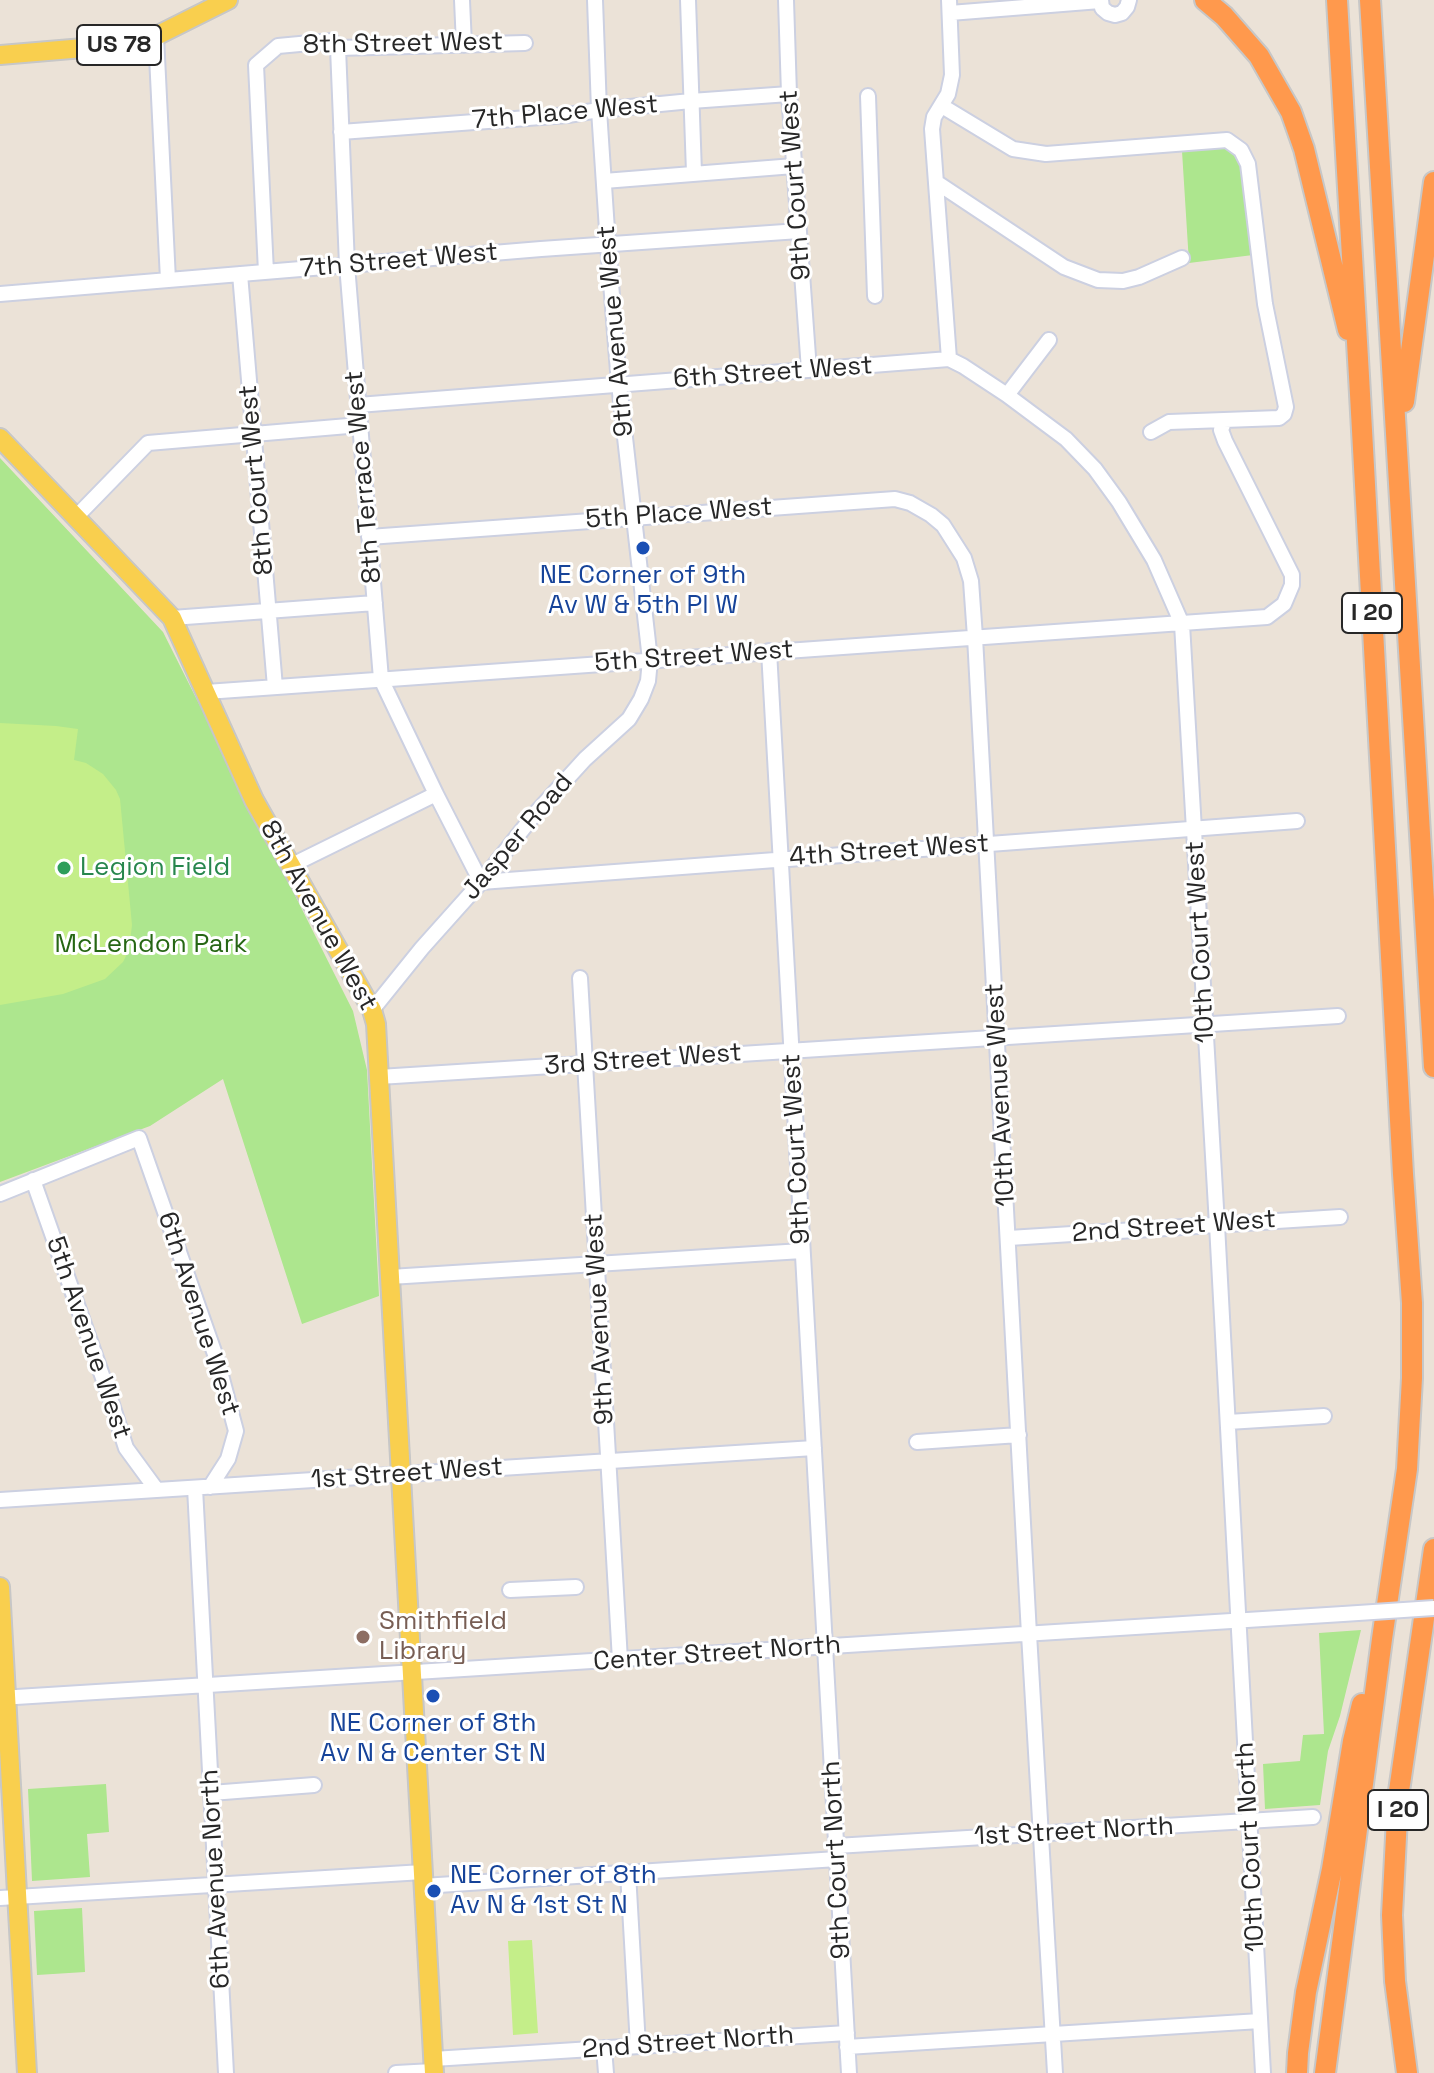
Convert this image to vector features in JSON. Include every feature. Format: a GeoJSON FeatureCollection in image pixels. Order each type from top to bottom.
{"type":"FeatureCollection","features":[{"type":"Feature","properties":{"kind":"highway"},"geometry":{"type":"LineString","coordinates":[[1205,0],[1224,16],[1259,56],[1291,112],[1304,149],[1359,376]]}},
{"type":"Feature","properties":{"kind":"highway","name":"I 20"},"geometry":{"type":"LineString","coordinates":[[1325,2073],[1407,1469],[1412,1378],[1412,1303],[1337,0]]}},
{"type":"Feature","properties":{"kind":"highway","name":"I 20"},"geometry":{"type":"LineString","coordinates":[[1370,0],[1434,1067]]}},
{"type":"Feature","properties":{"kind":"highway"},"geometry":{"type":"LineString","coordinates":[[1400,482],[1405,399],[1434,182]]}},
{"type":"Feature","properties":{"kind":"highway","name":"I 20"},"geometry":{"type":"LineString","coordinates":[[1407,2073],[1395,1981],[1392,1915],[1398,1798],[1434,1549]]}},
{"type":"Feature","properties":{"kind":"highway"},"geometry":{"type":"LineString","coordinates":[[1297,2073],[1306,1992],[1332,1869],[1353,1741],[1382,1639]]}},
{"type":"Feature","properties":{"kind":"main road","name":"US 78"},"geometry":{"type":"LineString","coordinates":[[0,55],[119,45],[156,36],[228,0]]}},
{"type":"Feature","properties":{"kind":"main road","name":"8th Avenue West"},"geometry":{"type":"LineString","coordinates":[[0,438],[172,618],[254,800],[372,1010],[376,1024],[433,2068]]}},
{"type":"Feature","properties":{"kind":"main road"},"geometry":{"type":"LineString","coordinates":[[0,1587],[8,1897],[27,2073]]}},
{"type":"Feature","properties":{"kind":"street"},"geometry":{"type":"LineString","coordinates":[[462,0],[464,45]]}},
{"type":"Feature","properties":{"kind":"street","name":"9th Avenue West"},"geometry":{"type":"LineString","coordinates":[[595,0],[599,110],[619,384],[650,660]]}},
{"type":"Feature","properties":{"kind":"street"},"geometry":{"type":"LineString","coordinates":[[688,0],[694,173]]}},
{"type":"Feature","properties":{"kind":"street","name":"9th Court West"},"geometry":{"type":"LineString","coordinates":[[786,0],[789,94],[809,370]]}},
{"type":"Feature","properties":{"kind":"street"},"geometry":{"type":"LineString","coordinates":[[949,359],[932,129],[934,117],[948,94],[952,75],[949,6],[1100,0],[1102,8],[1115,15],[1122,13],[1129,0]]}},
{"type":"Feature","properties":{"kind":"street"},"geometry":{"type":"LineString","coordinates":[[156,36],[168,280]]}},
{"type":"Feature","properties":{"kind":"street","name":"8th Street West"},"geometry":{"type":"LineString","coordinates":[[266,272],[256,65],[278,46],[332,41],[338,48],[525,43]]}},
{"type":"Feature","properties":{"kind":"street","name":"8th Terrace West"},"geometry":{"type":"LineString","coordinates":[[338,48],[347,265],[381,679],[481,882]]}},
{"type":"Feature","properties":{"kind":"street","name":"7th Place West"},"geometry":{"type":"LineString","coordinates":[[341,132],[789,94]]}},
{"type":"Feature","properties":{"kind":"street"},"geometry":{"type":"LineString","coordinates":[[868,96],[875,296]]}},
{"type":"Feature","properties":{"kind":"street"},"geometry":{"type":"LineString","coordinates":[[942,106],[1013,149],[1046,154],[1227,140],[1241,150],[1248,164],[1265,304],[1286,407],[1284,414],[1279,418],[1224,422],[1169,422],[1151,432]]}},
{"type":"Feature","properties":{"kind":"street"},"geometry":{"type":"LineString","coordinates":[[604,181],[794,166]]}},
{"type":"Feature","properties":{"kind":"street"},"geometry":{"type":"LineString","coordinates":[[936,182],[1064,267],[1098,280],[1123,281],[1139,277],[1182,258]]}},
{"type":"Feature","properties":{"kind":"street","name":"7th Street West"},"geometry":{"type":"LineString","coordinates":[[0,294],[799,231]]}},
{"type":"Feature","properties":{"kind":"street","name":"8th Court West"},"geometry":{"type":"LineString","coordinates":[[240,274],[275,687]]}},
{"type":"Feature","properties":{"kind":"street"},"geometry":{"type":"LineString","coordinates":[[1007,395],[1049,340]]}},
{"type":"Feature","properties":{"kind":"street","name":"6th Street West"},"geometry":{"type":"LineString","coordinates":[[358,405],[949,359]]}},
{"type":"Feature","properties":{"kind":"street","name":"10th Court West"},"geometry":{"type":"LineString","coordinates":[[949,359],[1007,395],[1066,439],[1095,469],[1154,560],[1182,624],[1238,1621]]}},
{"type":"Feature","properties":{"kind":"street","name":"5th Street West"},"geometry":{"type":"LineString","coordinates":[[206,692],[1267,617],[1284,604],[1292,585],[1292,575],[1225,441],[1221,430],[1224,422]]}},
{"type":"Feature","properties":{"kind":"street"},"geometry":{"type":"LineString","coordinates":[[76,517],[148,443],[360,425]]}},
{"type":"Feature","properties":{"kind":"street","name":"5th Place West"},"geometry":{"type":"LineString","coordinates":[[369,537],[895,499],[910,503],[943,525],[964,558]]}},
{"type":"Feature","properties":{"kind":"street","name":"10th Avenue West"},"geometry":{"type":"LineString","coordinates":[[964,558],[971,581],[975,637],[1055,2073]]}},
{"type":"Feature","properties":{"kind":"street"},"geometry":{"type":"LineString","coordinates":[[172,618],[375,603]]}},
{"type":"Feature","properties":{"kind":"street","name":"9th Court West"},"geometry":{"type":"LineString","coordinates":[[769,651],[825,1647]]}},
{"type":"Feature","properties":{"kind":"street","name":"Jasper Road"},"geometry":{"type":"LineString","coordinates":[[372,1010],[534,815],[585,759],[629,719],[648,681],[650,660]]}},
{"type":"Feature","properties":{"kind":"street"},"geometry":{"type":"LineString","coordinates":[[290,866],[436,794]]}},
{"type":"Feature","properties":{"kind":"street","name":"4th Street West"},"geometry":{"type":"LineString","coordinates":[[481,882],[1297,821]]}},
{"type":"Feature","properties":{"kind":"street","name":"9th Avenue West"},"geometry":{"type":"LineString","coordinates":[[580,978],[620,1660]]}},
{"type":"Feature","properties":{"kind":"street","name":"3rd Street West"},"geometry":{"type":"LineString","coordinates":[[379,1077],[1338,1016]]}},
{"type":"Feature","properties":{"kind":"street","name":"6th Avenue West"},"geometry":{"type":"LineString","coordinates":[[33,1180],[139,1138],[217,1360],[236,1431],[228,1459],[202,1487]]}},
{"type":"Feature","properties":{"kind":"street"},"geometry":{"type":"LineString","coordinates":[[0,1194],[33,1180]]}},
{"type":"Feature","properties":{"kind":"street","name":"5th Avenue West"},"geometry":{"type":"LineString","coordinates":[[33,1180],[126,1448],[156,1489]]}},
{"type":"Feature","properties":{"kind":"street","name":"2nd Street West"},"geometry":{"type":"LineString","coordinates":[[1009,1238],[1340,1217]]}},
{"type":"Feature","properties":{"kind":"street"},"geometry":{"type":"LineString","coordinates":[[390,1277],[802,1251]]}},
{"type":"Feature","properties":{"kind":"street"},"geometry":{"type":"LineString","coordinates":[[1228,1422],[1324,1416]]}},
{"type":"Feature","properties":{"kind":"street"},"geometry":{"type":"LineString","coordinates":[[917,1442],[1019,1435]]}},
{"type":"Feature","properties":{"kind":"street","name":"1st Street West"},"geometry":{"type":"LineString","coordinates":[[0,1500],[814,1448]]}},
{"type":"Feature","properties":{"kind":"street","name":"6th Avenue North"},"geometry":{"type":"LineString","coordinates":[[202,1487],[205,1685],[226,2073]]}},
{"type":"Feature","properties":{"kind":"street"},"geometry":{"type":"LineString","coordinates":[[510,1590],[576,1587]]}},
{"type":"Feature","properties":{"kind":"street","name":"Center Street North"},"geometry":{"type":"LineString","coordinates":[[3,1698],[1434,1608]]}},
{"type":"Feature","properties":{"kind":"street","name":"10th Court North"},"geometry":{"type":"LineString","coordinates":[[1238,1621],[1263,2073]]}},
{"type":"Feature","properties":{"kind":"street","name":"9th Court North"},"geometry":{"type":"LineString","coordinates":[[825,1647],[849,2073]]}},
{"type":"Feature","properties":{"kind":"street"},"geometry":{"type":"LineString","coordinates":[[211,1793],[314,1785]]}},
{"type":"Feature","properties":{"kind":"street","name":"1st Street North"},"geometry":{"type":"LineString","coordinates":[[8,1897],[216,1884],[628,1873],[1042,1834],[1313,1817]]}},
{"type":"Feature","properties":{"kind":"street"},"geometry":{"type":"LineString","coordinates":[[628,1873],[638,2046]]}},
{"type":"Feature","properties":{"kind":"street","name":"2nd Street North"},"geometry":{"type":"LineString","coordinates":[[396,2073],[483,2057],[604,2048],[1053,2034],[1260,2021]]}},
{"type":"Feature","properties":{"kind":"street"},"geometry":{"type":"LineString","coordinates":[[604,2048],[606,2073]]}},
{"type":"Feature","properties":{"kind":"street"},"geometry":{"type":"LineString","coordinates":[[483,2057],[484,2073]]}},
{"type":"Feature","properties":{"kind":"green space"},"geometry":{"type":"Polygon","coordinates":[[[1222,147],[1233,150],[1243,168],[1253,255],[1189,263],[1182,151],[1222,147]]]}},
{"type":"Feature","properties":{"kind":"green space","name":"McLendon Park"},"geometry":{"type":"Polygon","coordinates":[[[0,458],[163,632],[353,1011],[367,1070],[379,1296],[302,1324],[223,1079],[150,1126],[0,1182],[0,458]]]}},
{"type":"Feature","properties":{"kind":"green space","name":"Legion Field"},"geometry":{"type":"Polygon","coordinates":[[[0,723],[78,729],[74,760],[86,763],[103,774],[120,799],[132,925],[129,950],[123,962],[105,979],[63,994],[0,1005],[0,723]]]}},
{"type":"Feature","properties":{"kind":"green space"},"geometry":{"type":"Polygon","coordinates":[[[1361,1630],[1328,1751],[1320,1805],[1265,1809],[1263,1764],[1300,1761],[1303,1735],[1324,1734],[1319,1633],[1361,1630]]]}},
{"type":"Feature","properties":{"kind":"green space"},"geometry":{"type":"Polygon","coordinates":[[[106,1784],[109,1832],[87,1834],[90,1877],[32,1881],[28,1789],[106,1784]]]}},
{"type":"Feature","properties":{"kind":"green space"},"geometry":{"type":"Polygon","coordinates":[[[82,1908],[85,1972],[37,1975],[34,1911],[82,1908]]]}},
{"type":"Feature","properties":{"kind":"green space"},"geometry":{"type":"Polygon","coordinates":[[[532,1940],[538,2033],[513,2035],[508,1941],[532,1940]]]}},
{"type":"Feature","properties":{"kind":"place","name":"NE Corner of 9th Av W & 5th Pl W"},"geometry":{"type":"Point","coordinates":[643,548]}},
{"type":"Feature","properties":{"kind":"place","name":"Legion Field"},"geometry":{"type":"Point","coordinates":[64,868]}},
{"type":"Feature","properties":{"kind":"place","name":"Smithfield Library"},"geometry":{"type":"Point","coordinates":[363,1637]}},
{"type":"Feature","properties":{"kind":"place","name":"NE Corner of 8th Av N & Center St N"},"geometry":{"type":"Point","coordinates":[433,1696]}},
{"type":"Feature","properties":{"kind":"place","name":"NE Corner of 8th Av N & 1st St N"},"geometry":{"type":"Point","coordinates":[434,1891]}}]}
